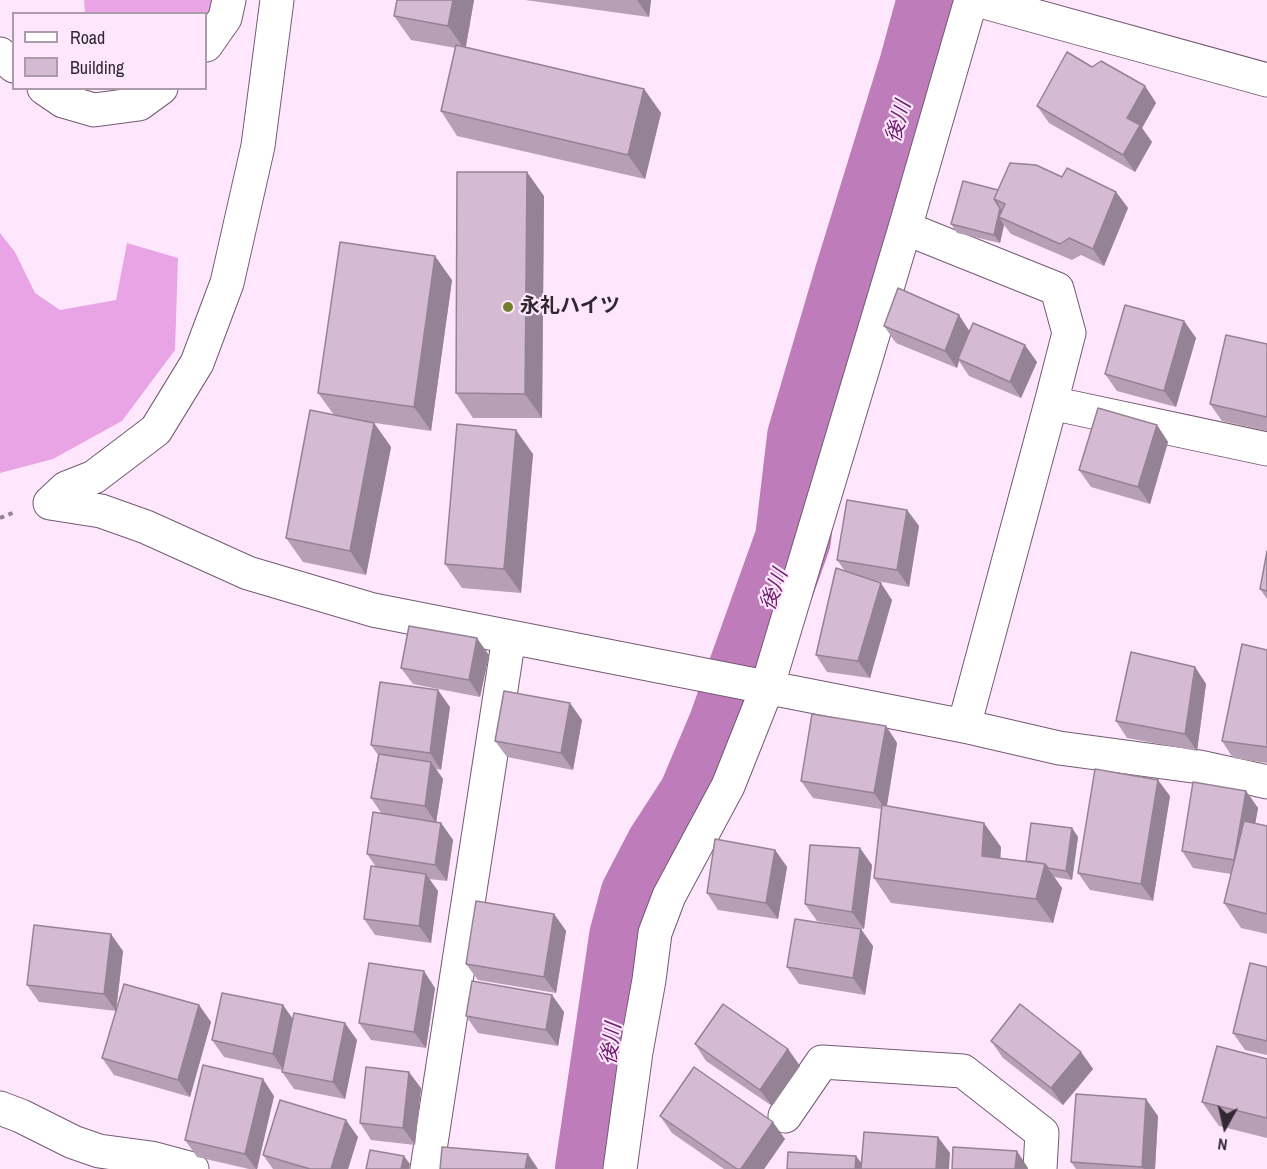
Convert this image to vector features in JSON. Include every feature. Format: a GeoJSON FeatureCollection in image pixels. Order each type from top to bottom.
{"type":"FeatureCollection","features":[{"type":"Feature","properties":{"kind":"street"},"geometry":{"type":"LineString","coordinates":[[207,44],[225,18],[229,0]]}},
{"type":"Feature","properties":{"kind":"street"},"geometry":{"type":"LineString","coordinates":[[278,0],[258,146],[227,283],[197,363],[156,430],[94,477],[66,488],[50,503],[101,511],[146,527],[248,573],[373,610],[964,726],[1059,748],[1200,767],[1267,782]]}},
{"type":"Feature","properties":{"kind":"street"},"geometry":{"type":"LineString","coordinates":[[620,1169],[655,933],[669,896],[728,786],[905,228],[971,0]]}},
{"type":"Feature","properties":{"kind":"street"},"geometry":{"type":"LineString","coordinates":[[976,0],[1267,80]]}},
{"type":"Feature","properties":{"kind":"street"},"geometry":{"type":"LineString","coordinates":[[0,54],[12,64]]}},
{"type":"Feature","properties":{"kind":"street"},"geometry":{"type":"LineString","coordinates":[[47,90],[63,101],[94,110],[139,104],[158,90]]}},
{"type":"Feature","properties":{"kind":"street"},"geometry":{"type":"LineString","coordinates":[[905,228],[1057,289],[1069,333],[964,726]]}},
{"type":"Feature","properties":{"kind":"street"},"geometry":{"type":"LineString","coordinates":[[1051,403],[1267,449]]}},
{"type":"Feature","properties":{"kind":"street"},"geometry":{"type":"LineString","coordinates":[[427,1169],[509,638]]}},
{"type":"Feature","properties":{"kind":"street"},"geometry":{"type":"LineString","coordinates":[[785,1116],[822,1062],[963,1071],[1042,1133],[1040,1169]]}},
{"type":"Feature","properties":{"kind":"street"},"geometry":{"type":"LineString","coordinates":[[0,1108],[73,1142],[99,1151],[151,1158],[192,1169]]}},
{"type":"Feature","properties":{"kind":"shaded area"},"geometry":{"type":"Polygon","coordinates":[[[84,0],[214,0],[207,18],[207,12],[85,12],[84,0]]]}},
{"type":"Feature","properties":{"kind":"shaded area"},"geometry":{"type":"Polygon","coordinates":[[[0,233],[15,252],[35,293],[60,310],[116,300],[127,243],[178,258],[175,350],[122,421],[53,459],[0,473],[0,233]]]}},
{"type":"Feature","properties":{"kind":"building"},"geometry":{"type":"Polygon","coordinates":[[[397,0],[453,0],[448,26],[394,16],[397,0]]]}},
{"type":"Feature","properties":{"kind":"building"},"geometry":{"type":"Polygon","coordinates":[[[456,45],[644,89],[628,155],[441,111],[456,45]]]}},
{"type":"Feature","properties":{"kind":"building"},"geometry":{"type":"Polygon","coordinates":[[[1067,52],[1092,67],[1101,61],[1145,86],[1127,118],[1140,125],[1123,155],[1037,106],[1067,52]]]}},
{"type":"Feature","properties":{"kind":"building"},"geometry":{"type":"Polygon","coordinates":[[[1010,163],[1036,165],[1062,177],[1067,168],[1116,192],[1093,249],[1069,238],[1060,244],[999,217],[1005,204],[994,199],[1010,163]]]}},
{"type":"Feature","properties":{"kind":"building","name":"永礼ハイツ"},"geometry":{"type":"Polygon","coordinates":[[[457,172],[527,172],[525,394],[456,393],[457,172]]]}},
{"type":"Feature","properties":{"kind":"building"},"geometry":{"type":"Polygon","coordinates":[[[963,181],[998,190],[994,199],[1000,208],[994,235],[951,224],[963,181]]]}},
{"type":"Feature","properties":{"kind":"building"},"geometry":{"type":"Polygon","coordinates":[[[340,242],[435,256],[414,407],[318,393],[340,242]]]}},
{"type":"Feature","properties":{"kind":"building"},"geometry":{"type":"Polygon","coordinates":[[[898,288],[959,315],[945,351],[884,326],[898,288]]]}},
{"type":"Feature","properties":{"kind":"building"},"geometry":{"type":"Polygon","coordinates":[[[1125,305],[1184,321],[1164,391],[1105,374],[1125,305]]]}},
{"type":"Feature","properties":{"kind":"building"},"geometry":{"type":"Polygon","coordinates":[[[973,323],[1025,345],[1010,382],[958,359],[973,323]]]}},
{"type":"Feature","properties":{"kind":"building"},"geometry":{"type":"Polygon","coordinates":[[[1226,335],[1267,344],[1267,417],[1210,404],[1226,335]]]}},
{"type":"Feature","properties":{"kind":"building"},"geometry":{"type":"Polygon","coordinates":[[[1098,408],[1157,425],[1138,487],[1079,470],[1098,408]]]}},
{"type":"Feature","properties":{"kind":"building"},"geometry":{"type":"Polygon","coordinates":[[[310,410],[374,423],[350,551],[286,538],[310,410]]]}},
{"type":"Feature","properties":{"kind":"building"},"geometry":{"type":"Polygon","coordinates":[[[457,424],[516,430],[504,569],[445,564],[457,424]]]}},
{"type":"Feature","properties":{"kind":"building"},"geometry":{"type":"Polygon","coordinates":[[[847,500],[907,510],[897,570],[837,560],[847,500]]]}},
{"type":"Feature","properties":{"kind":"building"},"geometry":{"type":"Polygon","coordinates":[[[1267,551],[1267,591],[1260,589],[1267,551]]]}},
{"type":"Feature","properties":{"kind":"building"},"geometry":{"type":"Polygon","coordinates":[[[836,568],[881,583],[858,661],[816,655],[836,568]]]}},
{"type":"Feature","properties":{"kind":"building"},"geometry":{"type":"Polygon","coordinates":[[[409,626],[477,638],[469,680],[401,668],[409,626]]]}},
{"type":"Feature","properties":{"kind":"building"},"geometry":{"type":"Polygon","coordinates":[[[1242,644],[1267,650],[1267,747],[1222,741],[1242,644]]]}},
{"type":"Feature","properties":{"kind":"building"},"geometry":{"type":"Polygon","coordinates":[[[1131,652],[1195,667],[1185,734],[1116,721],[1131,652]]]}},
{"type":"Feature","properties":{"kind":"building"},"geometry":{"type":"Polygon","coordinates":[[[380,682],[438,690],[430,753],[371,745],[380,682]]]}},
{"type":"Feature","properties":{"kind":"building"},"geometry":{"type":"Polygon","coordinates":[[[504,691],[570,703],[561,753],[495,741],[504,691]]]}},
{"type":"Feature","properties":{"kind":"building"},"geometry":{"type":"Polygon","coordinates":[[[812,714],[886,726],[874,793],[801,781],[812,714]]]}},
{"type":"Feature","properties":{"kind":"building"},"geometry":{"type":"Polygon","coordinates":[[[379,754],[431,762],[425,806],[371,798],[379,754]]]}},
{"type":"Feature","properties":{"kind":"building"},"geometry":{"type":"Polygon","coordinates":[[[1095,769],[1158,780],[1141,884],[1078,873],[1095,769]]]}},
{"type":"Feature","properties":{"kind":"building"},"geometry":{"type":"Polygon","coordinates":[[[1193,782],[1246,791],[1234,860],[1182,851],[1193,782]]]}},
{"type":"Feature","properties":{"kind":"building"},"geometry":{"type":"Polygon","coordinates":[[[882,805],[984,823],[982,856],[1045,864],[1036,899],[874,878],[882,805]]]}},
{"type":"Feature","properties":{"kind":"building"},"geometry":{"type":"Polygon","coordinates":[[[373,812],[441,823],[435,865],[367,854],[373,812]]]}},
{"type":"Feature","properties":{"kind":"building"},"geometry":{"type":"Polygon","coordinates":[[[1244,821],[1267,826],[1267,914],[1224,903],[1244,821]]]}},
{"type":"Feature","properties":{"kind":"building"},"geometry":{"type":"Polygon","coordinates":[[[1031,823],[1072,828],[1066,871],[1026,861],[1031,823]]]}},
{"type":"Feature","properties":{"kind":"building"},"geometry":{"type":"Polygon","coordinates":[[[715,839],[775,850],[766,903],[707,893],[715,839]]]}},
{"type":"Feature","properties":{"kind":"building"},"geometry":{"type":"Polygon","coordinates":[[[810,845],[860,848],[852,912],[805,904],[810,845]]]}},
{"type":"Feature","properties":{"kind":"building"},"geometry":{"type":"Polygon","coordinates":[[[371,866],[426,874],[419,926],[364,919],[371,866]]]}},
{"type":"Feature","properties":{"kind":"building"},"geometry":{"type":"Polygon","coordinates":[[[476,901],[554,914],[544,977],[466,964],[476,901]]]}},
{"type":"Feature","properties":{"kind":"building"},"geometry":{"type":"Polygon","coordinates":[[[795,919],[861,929],[853,978],[787,967],[795,919]]]}},
{"type":"Feature","properties":{"kind":"building"},"geometry":{"type":"Polygon","coordinates":[[[34,925],[111,934],[104,994],[27,985],[34,925]]]}},
{"type":"Feature","properties":{"kind":"building"},"geometry":{"type":"Polygon","coordinates":[[[369,963],[424,971],[414,1032],[359,1023],[369,963]]]}},
{"type":"Feature","properties":{"kind":"building"},"geometry":{"type":"Polygon","coordinates":[[[1250,963],[1267,967],[1267,1041],[1233,1033],[1250,963]]]}},
{"type":"Feature","properties":{"kind":"building"},"geometry":{"type":"Polygon","coordinates":[[[472,981],[552,995],[546,1030],[466,1016],[472,981]]]}},
{"type":"Feature","properties":{"kind":"building"},"geometry":{"type":"Polygon","coordinates":[[[124,984],[199,1005],[178,1080],[102,1058],[124,984]]]}},
{"type":"Feature","properties":{"kind":"building"},"geometry":{"type":"Polygon","coordinates":[[[222,993],[283,1005],[273,1054],[212,1040],[222,993]]]}},
{"type":"Feature","properties":{"kind":"building"},"geometry":{"type":"Polygon","coordinates":[[[723,1004],[788,1049],[760,1090],[695,1044],[723,1004]]]}},
{"type":"Feature","properties":{"kind":"building"},"geometry":{"type":"Polygon","coordinates":[[[1020,1004],[1081,1052],[1051,1088],[991,1041],[1020,1004]]]}},
{"type":"Feature","properties":{"kind":"building"},"geometry":{"type":"Polygon","coordinates":[[[294,1013],[345,1023],[333,1082],[282,1072],[294,1013]]]}},
{"type":"Feature","properties":{"kind":"building"},"geometry":{"type":"Polygon","coordinates":[[[1217,1046],[1267,1059],[1267,1118],[1202,1102],[1217,1046]]]}},
{"type":"Feature","properties":{"kind":"building"},"geometry":{"type":"Polygon","coordinates":[[[203,1065],[263,1079],[245,1154],[185,1140],[203,1065]]]}},
{"type":"Feature","properties":{"kind":"building"},"geometry":{"type":"Polygon","coordinates":[[[366,1067],[409,1072],[403,1128],[360,1123],[366,1067]]]}},
{"type":"Feature","properties":{"kind":"building"},"geometry":{"type":"Polygon","coordinates":[[[694,1067],[773,1122],[741,1169],[737,1169],[660,1116],[694,1067]]]}},
{"type":"Feature","properties":{"kind":"building"},"geometry":{"type":"Polygon","coordinates":[[[1076,1094],[1146,1099],[1142,1167],[1071,1162],[1076,1094]]]}},
{"type":"Feature","properties":{"kind":"building"},"geometry":{"type":"Polygon","coordinates":[[[280,1100],[346,1120],[331,1169],[310,1169],[263,1155],[280,1100]]]}},
{"type":"Feature","properties":{"kind":"building"},"geometry":{"type":"Polygon","coordinates":[[[864,1132],[938,1137],[936,1169],[861,1169],[864,1132]]]}},
{"type":"Feature","properties":{"kind":"building"},"geometry":{"type":"Polygon","coordinates":[[[442,1147],[528,1154],[525,1169],[440,1169],[442,1147]]]}},
{"type":"Feature","properties":{"kind":"building"},"geometry":{"type":"Polygon","coordinates":[[[953,1147],[1017,1151],[1015,1169],[952,1169],[953,1147]]]}},
{"type":"Feature","properties":{"kind":"building"},"geometry":{"type":"Polygon","coordinates":[[[370,1150],[404,1156],[401,1169],[366,1169],[370,1150]]]}},
{"type":"Feature","properties":{"kind":"building"},"geometry":{"type":"Polygon","coordinates":[[[788,1152],[856,1156],[855,1169],[787,1169],[788,1152]]]}},
{"type":"Feature","properties":{"kind":"waterway","name":"後川"},"geometry":{"type":"LineString","coordinates":[[593,1169],[627,937],[638,896],[663,848],[696,797],[726,726],[793,539],[805,437],[935,0]]}},
{"type":"Feature","properties":{"kind":"place","name":"永礼ハイツ"},"geometry":{"type":"Point","coordinates":[508,307]}}]}
